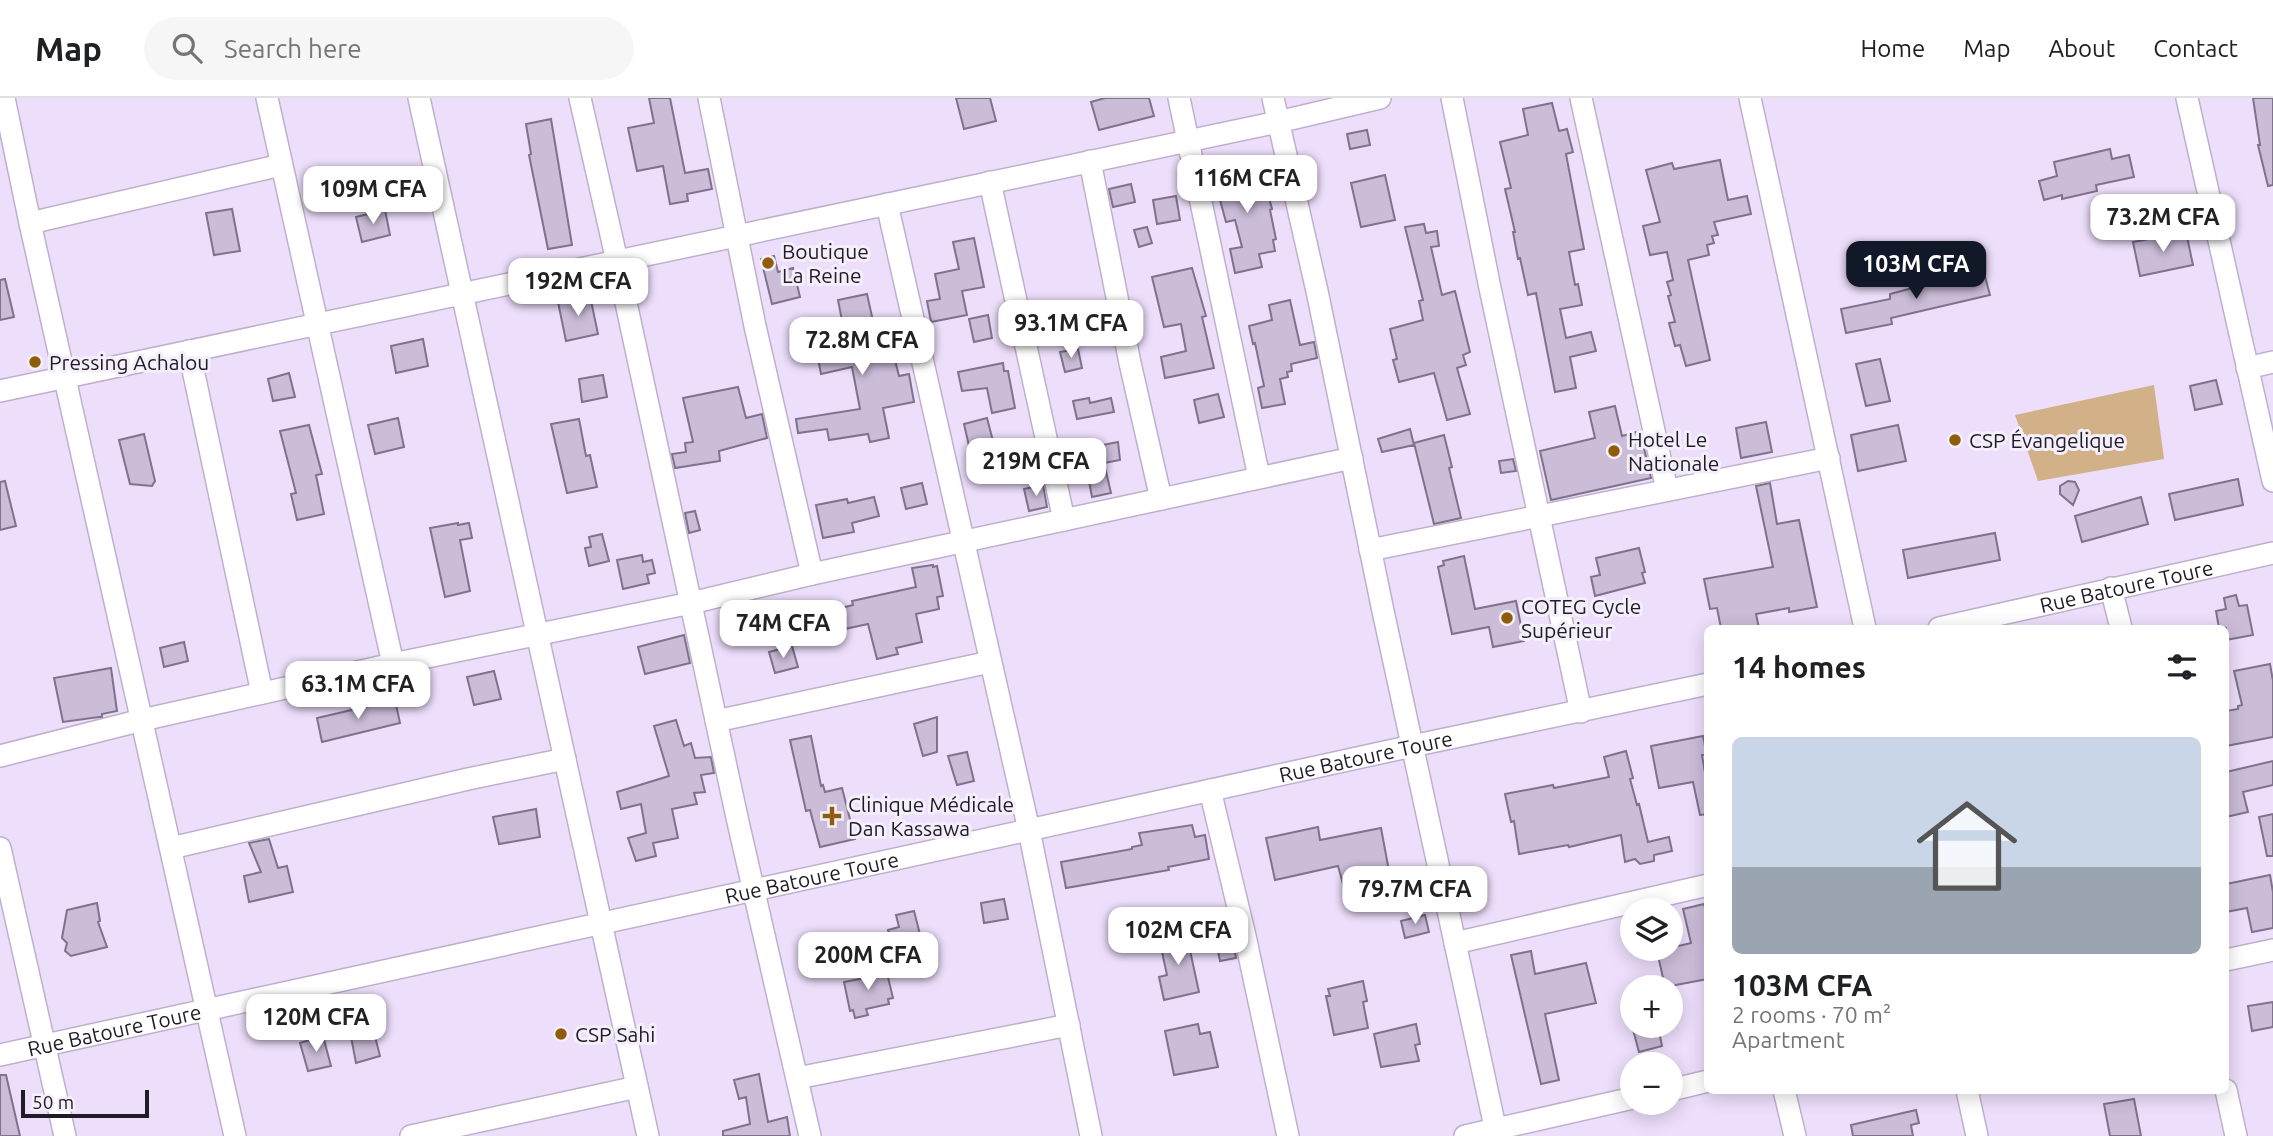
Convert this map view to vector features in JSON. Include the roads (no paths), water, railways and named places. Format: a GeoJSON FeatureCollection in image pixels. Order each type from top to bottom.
{"type":"FeatureCollection","features":[{"type":"Feature","properties":{"kind":"street"},"geometry":{"type":"LineString","coordinates":[[267,98],[393,664]]}},
{"type":"Feature","properties":{"kind":"street"},"geometry":{"type":"LineString","coordinates":[[419,98],[648,1136]]}},
{"type":"Feature","properties":{"kind":"street"},"geometry":{"type":"LineString","coordinates":[[580,98],[810,1136]]}},
{"type":"Feature","properties":{"kind":"street"},"geometry":{"type":"LineString","coordinates":[[709,98],[736,236],[812,574]]}},
{"type":"Feature","properties":{"kind":"street"},"geometry":{"type":"LineString","coordinates":[[1179,98],[1259,477]]}},
{"type":"Feature","properties":{"kind":"street"},"geometry":{"type":"LineString","coordinates":[[1273,98],[1496,1133]]}},
{"type":"Feature","properties":{"kind":"street"},"geometry":{"type":"LineString","coordinates":[[0,391],[1279,122],[1380,98]]}},
{"type":"Feature","properties":{"kind":"street"},"geometry":{"type":"LineString","coordinates":[[1452,98],[1581,712]]}},
{"type":"Feature","properties":{"kind":"street"},"geometry":{"type":"LineString","coordinates":[[1581,98],[1667,490]]}},
{"type":"Feature","properties":{"kind":"street"},"geometry":{"type":"LineString","coordinates":[[1750,98],[1864,625]]}},
{"type":"Feature","properties":{"kind":"street"},"geometry":{"type":"LineString","coordinates":[[2187,98],[2273,481]]}},
{"type":"Feature","properties":{"kind":"street"},"geometry":{"type":"LineString","coordinates":[[5,99],[30,223],[235,1136]]}},
{"type":"Feature","properties":{"kind":"street"},"geometry":{"type":"LineString","coordinates":[[1090,161],[1130,363],[1161,499]]}},
{"type":"Feature","properties":{"kind":"street"},"geometry":{"type":"LineString","coordinates":[[30,223],[281,165]]}},
{"type":"Feature","properties":{"kind":"street"},"geometry":{"type":"LineString","coordinates":[[990,182],[1064,520]]}},
{"type":"Feature","properties":{"kind":"street"},"geometry":{"type":"LineString","coordinates":[[887,204],[1029,830],[1091,1136]]}},
{"type":"Feature","properties":{"kind":"street"},"geometry":{"type":"LineString","coordinates":[[189,351],[262,693]]}},
{"type":"Feature","properties":{"kind":"street"},"geometry":{"type":"LineString","coordinates":[[2247,368],[2273,362]]}},
{"type":"Feature","properties":{"kind":"street"},"geometry":{"type":"LineString","coordinates":[[0,756],[142,720],[393,664],[691,603],[812,574],[1352,458]]}},
{"type":"Feature","properties":{"kind":"street"},"geometry":{"type":"LineString","coordinates":[[1370,550],[1829,458]]}},
{"type":"Feature","properties":{"kind":"street","name":"Rue Batoure Toure"},"geometry":{"type":"LineString","coordinates":[[1952,625],[2273,553]]}},
{"type":"Feature","properties":{"kind":"street"},"geometry":{"type":"LineString","coordinates":[[2111,588],[2120,625]]}},
{"type":"Feature","properties":{"kind":"street"},"geometry":{"type":"LineString","coordinates":[[716,721],[990,662]]}},
{"type":"Feature","properties":{"kind":"street","name":"Rue Batoure Toure"},"geometry":{"type":"LineString","coordinates":[[0,1055],[1412,746],[1704,685]]}},
{"type":"Feature","properties":{"kind":"street"},"geometry":{"type":"LineString","coordinates":[[171,848],[468,779],[565,760]]}},
{"type":"Feature","properties":{"kind":"street"},"geometry":{"type":"LineString","coordinates":[[1210,790],[1288,1136]]}},
{"type":"Feature","properties":{"kind":"street"},"geometry":{"type":"LineString","coordinates":[[0,848],[65,1136]]}},
{"type":"Feature","properties":{"kind":"street"},"geometry":{"type":"LineString","coordinates":[[1455,943],[1704,886]]}},
{"type":"Feature","properties":{"kind":"street"},"geometry":{"type":"LineString","coordinates":[[2229,959],[2273,950]]}},
{"type":"Feature","properties":{"kind":"street"},"geometry":{"type":"LineString","coordinates":[[797,1078],[1069,1025]]}},
{"type":"Feature","properties":{"kind":"street"},"geometry":{"type":"LineString","coordinates":[[1683,1087],[1704,1082]]}},
{"type":"Feature","properties":{"kind":"street"},"geometry":{"type":"LineString","coordinates":[[411,1136],[637,1087]]}},
{"type":"Feature","properties":{"kind":"street"},"geometry":{"type":"LineString","coordinates":[[1785,1094],[1795,1136]]}},
{"type":"Feature","properties":{"kind":"street"},"geometry":{"type":"LineString","coordinates":[[1968,1094],[1977,1136]]}},
{"type":"Feature","properties":{"kind":"street"},"geometry":{"type":"LineString","coordinates":[[2227,1094],[2236,1136]]}},
{"type":"Feature","properties":{"kind":"street"},"geometry":{"type":"LineString","coordinates":[[1465,1136],[1496,1133],[1620,1101]]}},
{"type":"Feature","properties":{"kind":"place","name":"Boutique La Reine"},"geometry":{"type":"Point","coordinates":[768,263]}},
{"type":"Feature","properties":{"kind":"place","name":"Pressing Achalou"},"geometry":{"type":"Point","coordinates":[35,362]}},
{"type":"Feature","properties":{"kind":"place","name":"CSP Évangelique"},"geometry":{"type":"Point","coordinates":[1955,440]}},
{"type":"Feature","properties":{"kind":"place","name":"Hotel Le Nationale"},"geometry":{"type":"Point","coordinates":[1614,451]}},
{"type":"Feature","properties":{"kind":"place","name":"COTEG Cycle Supérieur"},"geometry":{"type":"Point","coordinates":[1507,618]}},
{"type":"Feature","properties":{"kind":"place","name":"Clinique Médicale Dan Kassawa"},"geometry":{"type":"Point","coordinates":[832,816]}},
{"type":"Feature","properties":{"kind":"place","name":"CSP Sahi"},"geometry":{"type":"Point","coordinates":[561,1034]}}]}
